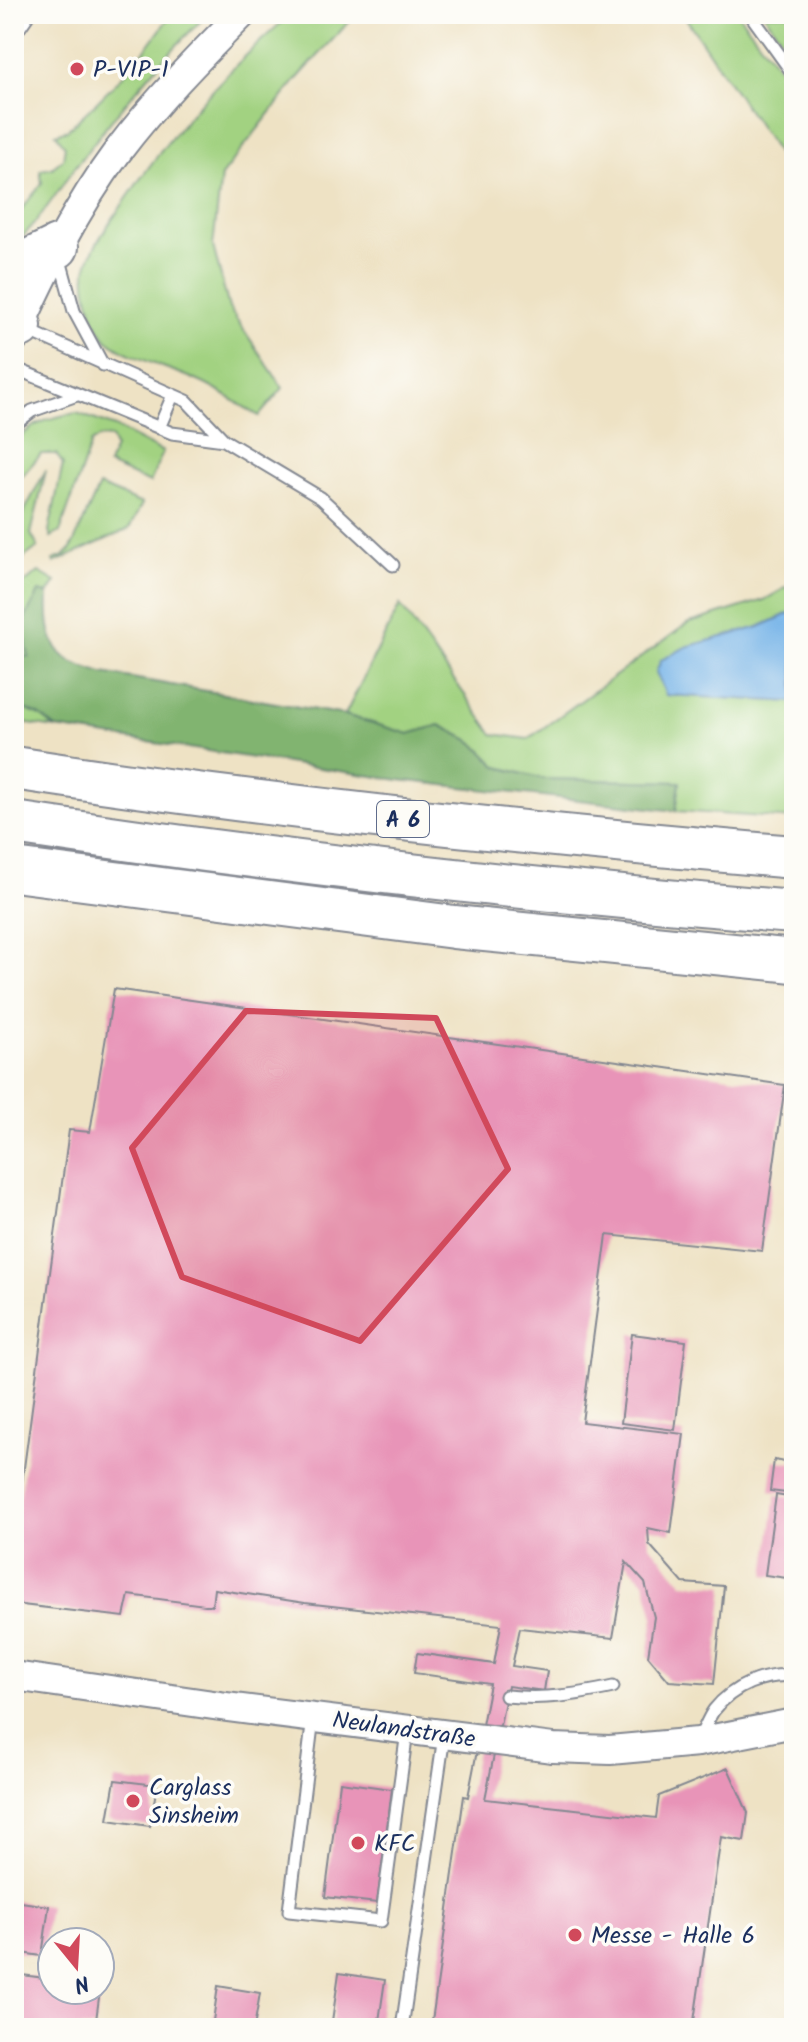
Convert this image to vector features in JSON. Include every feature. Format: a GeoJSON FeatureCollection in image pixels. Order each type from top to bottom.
{"type":"FeatureCollection","features":[{"type":"Feature","properties":{"kind":"highway"},"geometry":{"type":"LineString","coordinates":[[14,268],[57,247]]}},
{"type":"Feature","properties":{"kind":"highway","name":"A 6"},"geometry":{"type":"LineString","coordinates":[[14,768],[155,790],[502,831],[794,857]]}},
{"type":"Feature","properties":{"kind":"highway","name":"A 6"},"geometry":{"type":"LineString","coordinates":[[14,823],[293,862],[538,891],[794,912]]}},
{"type":"Feature","properties":{"kind":"highway"},"geometry":{"type":"LineString","coordinates":[[14,870],[454,927],[794,961]]}},
{"type":"Feature","properties":{"kind":"street"},"geometry":{"type":"LineString","coordinates":[[16,330],[57,247],[118,152],[187,69],[242,14]]}},
{"type":"Feature","properties":{"kind":"street","name":"Neulandstraße"},"geometry":{"type":"LineString","coordinates":[[14,1676],[553,1748],[596,1749],[698,1742],[794,1723]]}},
{"type":"Feature","properties":{"kind":"lane"},"geometry":{"type":"LineString","coordinates":[[14,29],[20,27],[29,14]]}},
{"type":"Feature","properties":{"kind":"lane"},"geometry":{"type":"LineString","coordinates":[[750,14],[794,75]]}},
{"type":"Feature","properties":{"kind":"lane"},"geometry":{"type":"LineString","coordinates":[[57,247],[74,311],[103,366]]}},
{"type":"Feature","properties":{"kind":"lane"},"geometry":{"type":"LineString","coordinates":[[16,330],[187,401],[224,440],[321,498],[393,565]]}},
{"type":"Feature","properties":{"kind":"lane"},"geometry":{"type":"LineString","coordinates":[[14,368],[172,433],[224,440]]}},
{"type":"Feature","properties":{"kind":"lane"},"geometry":{"type":"LineString","coordinates":[[14,425],[32,411],[77,395]]}},
{"type":"Feature","properties":{"kind":"lane"},"geometry":{"type":"LineString","coordinates":[[159,428],[173,395]]}},
{"type":"Feature","properties":{"kind":"lane"},"geometry":{"type":"LineString","coordinates":[[698,1742],[713,1711],[736,1690],[765,1677],[794,1676]]}},
{"type":"Feature","properties":{"kind":"lane"},"geometry":{"type":"LineString","coordinates":[[506,1696],[560,1698],[613,1687]]}},
{"type":"Feature","properties":{"kind":"lane"},"geometry":{"type":"LineString","coordinates":[[313,1717],[289,1911],[381,1921],[407,1730]]}},
{"type":"Feature","properties":{"kind":"lane"},"geometry":{"type":"LineString","coordinates":[[402,2028],[444,1735]]}},
{"type":"Feature","properties":{"kind":"highlighted area"},"geometry":{"type":"Polygon","coordinates":[[[246,1011],[436,1018],[508,1169],[360,1341],[182,1277],[132,1148],[246,1011]]]}},
{"type":"Feature","properties":{"kind":"green space"},"geometry":{"type":"Polygon","coordinates":[[[171,14],[208,14],[127,102],[42,214],[14,245],[14,219],[42,183],[40,170],[52,168],[63,159],[65,146],[56,134],[67,130],[110,89],[136,61],[171,14]]]}},
{"type":"Feature","properties":{"kind":"green space"},"geometry":{"type":"Polygon","coordinates":[[[291,14],[356,14],[297,79],[221,176],[213,246],[229,308],[283,388],[259,416],[204,384],[138,357],[107,340],[94,316],[86,275],[93,250],[102,234],[160,152],[222,80],[291,14]]]}},
{"type":"Feature","properties":{"kind":"green space"},"geometry":{"type":"Polygon","coordinates":[[[683,14],[738,14],[794,87],[794,178],[683,14]]]}},
{"type":"Feature","properties":{"kind":"green space"},"geometry":{"type":"Polygon","coordinates":[[[764,14],[789,14],[794,21],[794,56],[764,14]]]}},
{"type":"Feature","properties":{"kind":"green space"},"geometry":{"type":"Polygon","coordinates":[[[77,413],[115,427],[163,452],[150,483],[108,465],[115,447],[111,438],[100,437],[91,443],[60,532],[51,537],[49,531],[63,464],[56,454],[41,454],[21,477],[14,492],[14,452],[17,443],[30,429],[77,413]]]}},
{"type":"Feature","properties":{"kind":"green space"},"geometry":{"type":"Polygon","coordinates":[[[46,470],[31,534],[38,547],[14,565],[14,531],[46,470]]]}},
{"type":"Feature","properties":{"kind":"green space"},"geometry":{"type":"Polygon","coordinates":[[[99,486],[142,504],[129,529],[54,563],[53,560],[71,549],[99,486]]]}},
{"type":"Feature","properties":{"kind":"green space"},"geometry":{"type":"Polygon","coordinates":[[[39,572],[56,582],[48,594],[39,593],[22,624],[29,658],[14,655],[14,591],[39,572]]]}},
{"type":"Feature","properties":{"kind":"green space"},"geometry":{"type":"Polygon","coordinates":[[[794,583],[794,611],[759,627],[686,647],[678,652],[666,695],[794,702],[794,819],[676,811],[680,782],[544,779],[498,767],[473,742],[440,725],[409,734],[345,715],[400,605],[493,734],[528,739],[687,624],[764,600],[794,583]]]}},
{"type":"Feature","properties":{"kind":"green space"},"geometry":{"type":"Polygon","coordinates":[[[39,592],[48,594],[48,620],[55,645],[75,664],[103,673],[345,715],[409,734],[440,725],[473,742],[498,767],[544,779],[680,782],[676,811],[399,780],[56,728],[39,715],[14,705],[14,655],[29,657],[22,624],[39,592]]]}},
{"type":"Feature","properties":{"kind":"green space"},"geometry":{"type":"Polygon","coordinates":[[[14,705],[39,715],[56,728],[14,722],[14,705]]]}},
{"type":"Feature","properties":{"kind":"water"},"geometry":{"type":"Polygon","coordinates":[[[794,611],[794,702],[666,695],[656,672],[661,660],[686,647],[759,627],[794,611]]]}},
{"type":"Feature","properties":{"kind":"building"},"geometry":{"type":"Polygon","coordinates":[[[114,989],[785,1085],[762,1251],[607,1235],[582,1422],[684,1434],[671,1533],[648,1528],[649,1544],[683,1583],[724,1586],[714,1684],[669,1681],[648,1656],[654,1617],[645,1583],[626,1562],[613,1638],[520,1628],[512,1666],[547,1671],[544,1691],[508,1686],[485,1799],[656,1818],[659,1796],[728,1768],[748,1813],[744,1841],[721,1837],[693,2028],[431,2028],[464,1796],[468,1797],[490,1684],[414,1673],[417,1653],[494,1664],[501,1625],[305,1603],[214,1589],[212,1606],[129,1595],[124,1617],[14,1604],[14,1543],[69,1130],[90,1132],[114,989]]]}},
{"type":"Feature","properties":{"kind":"building"},"geometry":{"type":"Polygon","coordinates":[[[632,1334],[686,1341],[675,1430],[621,1423],[632,1334]]]}},
{"type":"Feature","properties":{"kind":"building"},"geometry":{"type":"Polygon","coordinates":[[[792,1453],[794,1494],[770,1491],[774,1460],[791,1463],[792,1453]]]}},
{"type":"Feature","properties":{"kind":"building"},"geometry":{"type":"Polygon","coordinates":[[[776,1495],[794,1498],[794,1579],[765,1575],[776,1495]]]}},
{"type":"Feature","properties":{"kind":"building"},"geometry":{"type":"Polygon","coordinates":[[[115,1780],[157,1785],[150,1826],[108,1820],[115,1780]]]}},
{"type":"Feature","properties":{"kind":"building","name":"KFC"},"geometry":{"type":"Polygon","coordinates":[[[340,1782],[392,1789],[377,1903],[325,1897],[340,1782]]]}},
{"type":"Feature","properties":{"kind":"building"},"geometry":{"type":"Polygon","coordinates":[[[14,1901],[49,1906],[46,1926],[36,1926],[36,1955],[14,1952],[14,1901]]]}},
{"type":"Feature","properties":{"kind":"building"},"geometry":{"type":"Polygon","coordinates":[[[339,1973],[385,1980],[378,2028],[331,2028],[339,1973]]]}},
{"type":"Feature","properties":{"kind":"building"},"geometry":{"type":"Polygon","coordinates":[[[14,1974],[36,1977],[36,2006],[98,2006],[95,2028],[14,2028],[14,1974]]]}},
{"type":"Feature","properties":{"kind":"building"},"geometry":{"type":"Polygon","coordinates":[[[218,1986],[260,1993],[254,2028],[212,2028],[218,1986]]]}},
{"type":"Feature","properties":{"kind":"place","name":"P-VIP-1"},"geometry":{"type":"Point","coordinates":[77,69]}},
{"type":"Feature","properties":{"kind":"place","name":"Carglass Sinsheim"},"geometry":{"type":"Point","coordinates":[133,1801]}},
{"type":"Feature","properties":{"kind":"place","name":"KFC"},"geometry":{"type":"Point","coordinates":[358,1843]}},
{"type":"Feature","properties":{"kind":"place","name":"Messe - Halle 6"},"geometry":{"type":"Point","coordinates":[575,1935]}}]}
